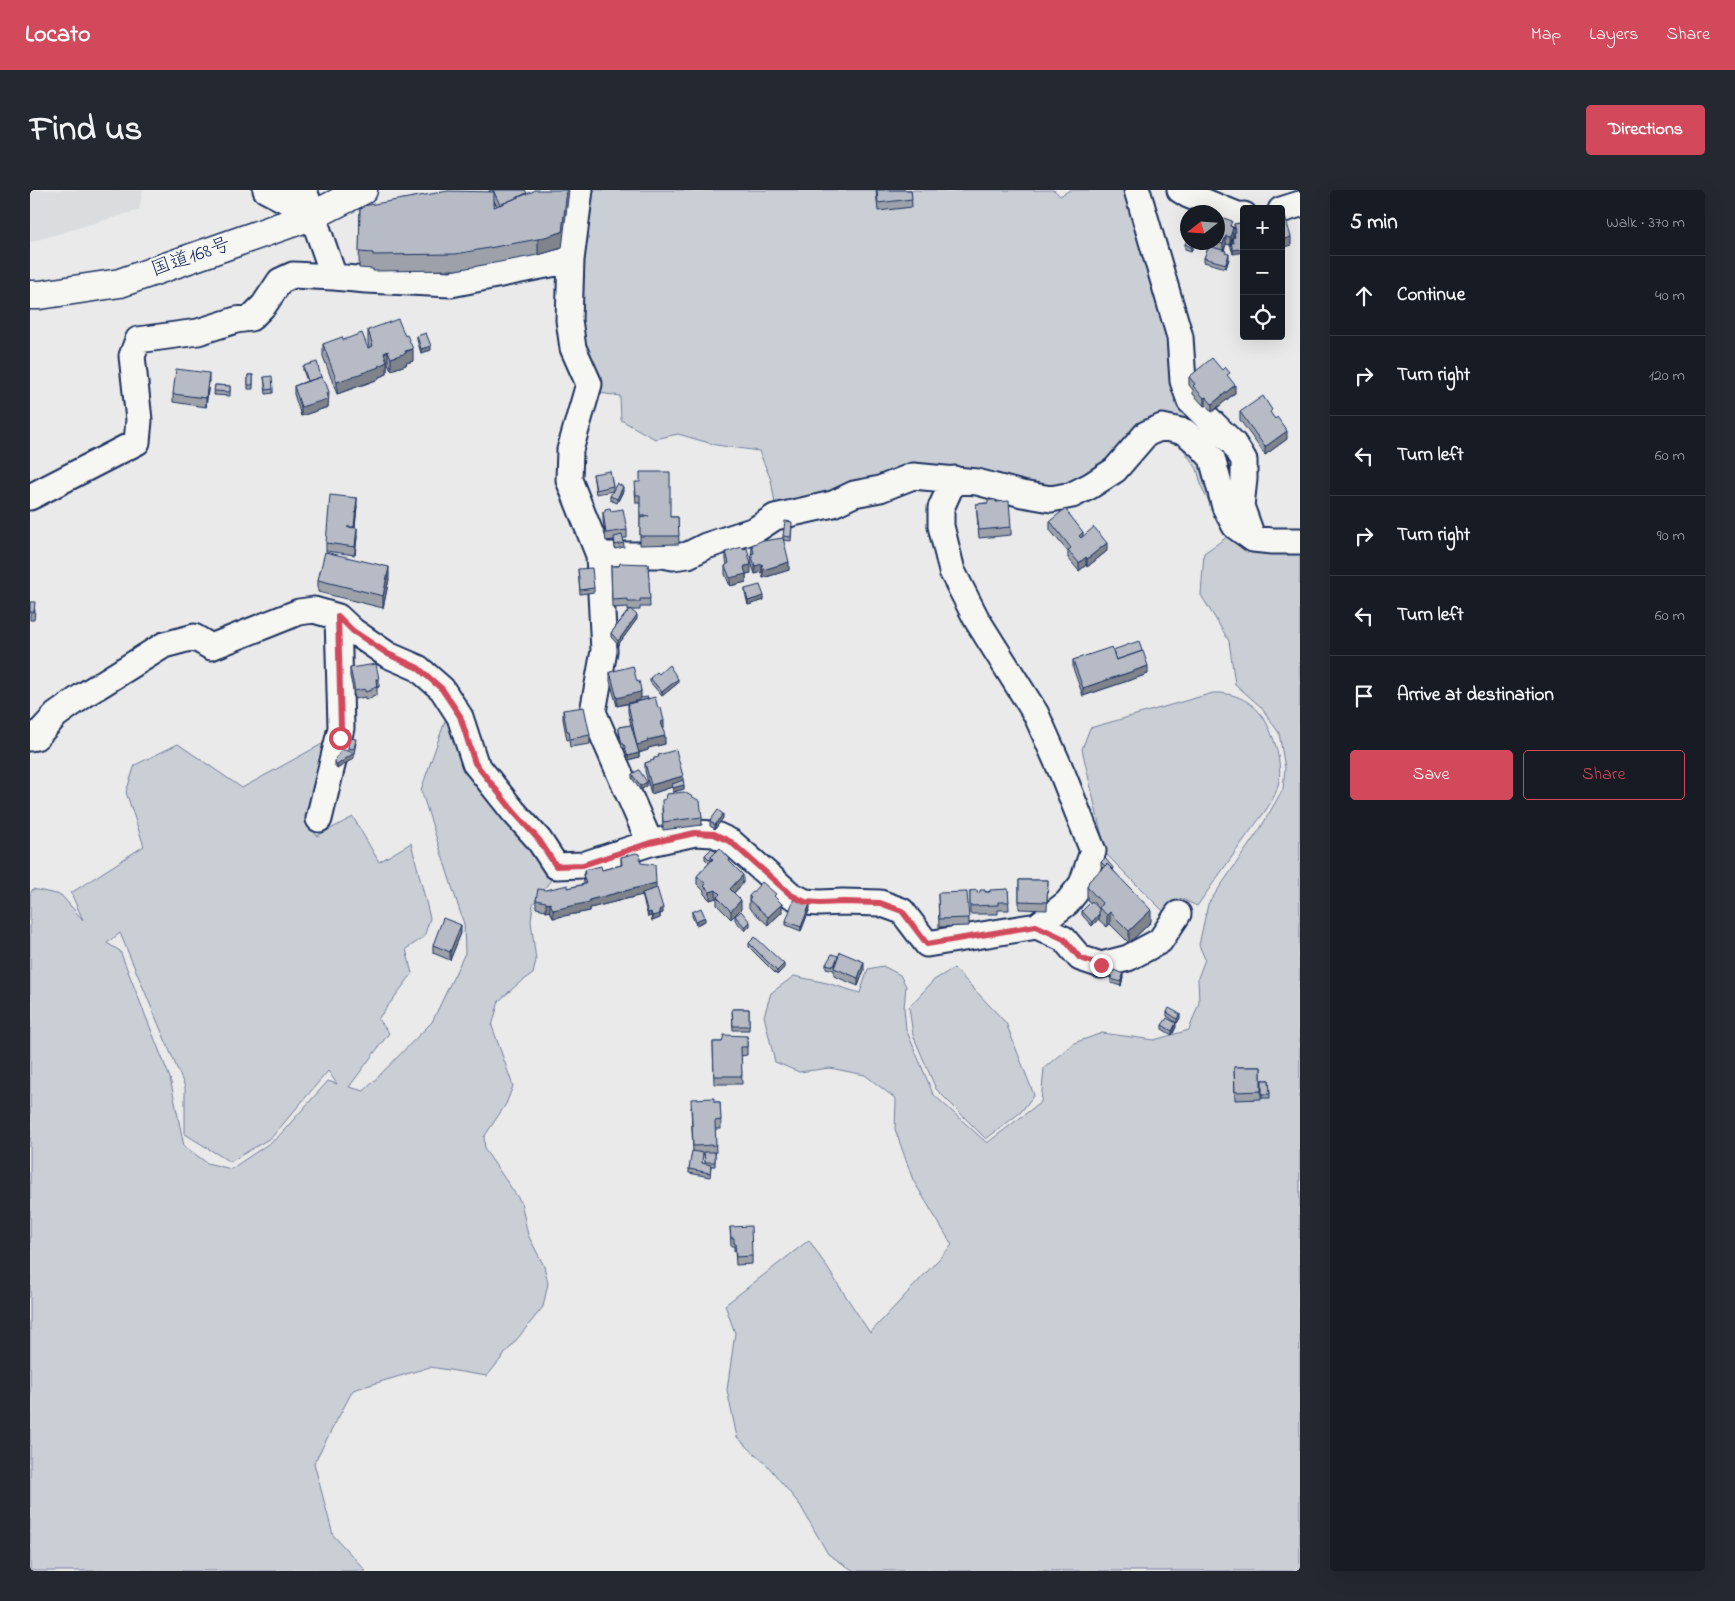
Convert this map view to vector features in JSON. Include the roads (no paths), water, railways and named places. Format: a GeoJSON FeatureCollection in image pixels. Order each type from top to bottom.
{"type":"FeatureCollection","features":[{"type":"Feature","properties":{"kind":"highway","name":"国道168号"},"geometry":{"type":"LineString","coordinates":[[30,295],[120,283],[314,215],[355,195],[371,190]]}},
{"type":"Feature","properties":{"kind":"street"},"geometry":{"type":"LineString","coordinates":[[266,190],[314,215]]}},
{"type":"Feature","properties":{"kind":"street"},"geometry":{"type":"LineString","coordinates":[[304,190],[334,277]]}},
{"type":"Feature","properties":{"kind":"street"},"geometry":{"type":"LineString","coordinates":[[580,190],[572,260],[569,320],[572,348],[589,384],[570,450],[569,480],[600,555],[604,651],[593,712],[650,843]]}},
{"type":"Feature","properties":{"kind":"street"},"geometry":{"type":"LineString","coordinates":[[1137,190],[1180,337],[1183,381],[1190,401],[1233,443],[1244,460],[1244,479],[1240,506],[1253,539]]}},
{"type":"Feature","properties":{"kind":"street"},"geometry":{"type":"LineString","coordinates":[[1180,190],[1240,216]]}},
{"type":"Feature","properties":{"kind":"street"},"geometry":{"type":"LineString","coordinates":[[1285,209],[1300,204]]}},
{"type":"Feature","properties":{"kind":"street"},"geometry":{"type":"LineString","coordinates":[[30,497],[137,442],[139,420],[132,356],[138,340],[198,332],[251,318],[264,305],[280,281],[292,275],[451,284],[572,260]]}},
{"type":"Feature","properties":{"kind":"street"},"geometry":{"type":"LineString","coordinates":[[600,555],[663,555],[673,557],[688,555],[706,546],[755,530],[775,517],[833,504],[854,494],[880,489],[913,476],[977,482],[1022,494],[1051,499],[1072,494],[1090,486],[1115,470],[1146,434],[1162,427],[1185,432],[1212,458],[1225,507],[1235,526],[1253,539],[1300,541]]}},
{"type":"Feature","properties":{"kind":"street"},"geometry":{"type":"LineString","coordinates":[[30,738],[36,737],[56,716],[84,695],[164,645],[194,637],[212,647],[299,612],[314,610],[338,616],[353,631],[388,654],[418,668],[442,689],[460,716],[475,763],[539,840],[556,866],[583,865],[650,843],[695,833],[714,834],[731,842],[791,895],[805,902],[880,903],[894,908],[902,911],[927,944],[1036,926],[1067,903],[1082,884],[1092,851],[1063,776],[1036,714],[977,620],[952,571],[941,526],[941,508],[945,495],[954,479]]}},
{"type":"Feature","properties":{"kind":"street"},"geometry":{"type":"LineString","coordinates":[[319,819],[341,728],[338,616]]}},
{"type":"Feature","properties":{"kind":"street"},"geometry":{"type":"LineString","coordinates":[[1036,926],[1064,939],[1080,958],[1101,965],[1128,958],[1160,941],[1178,914]]}}]}
